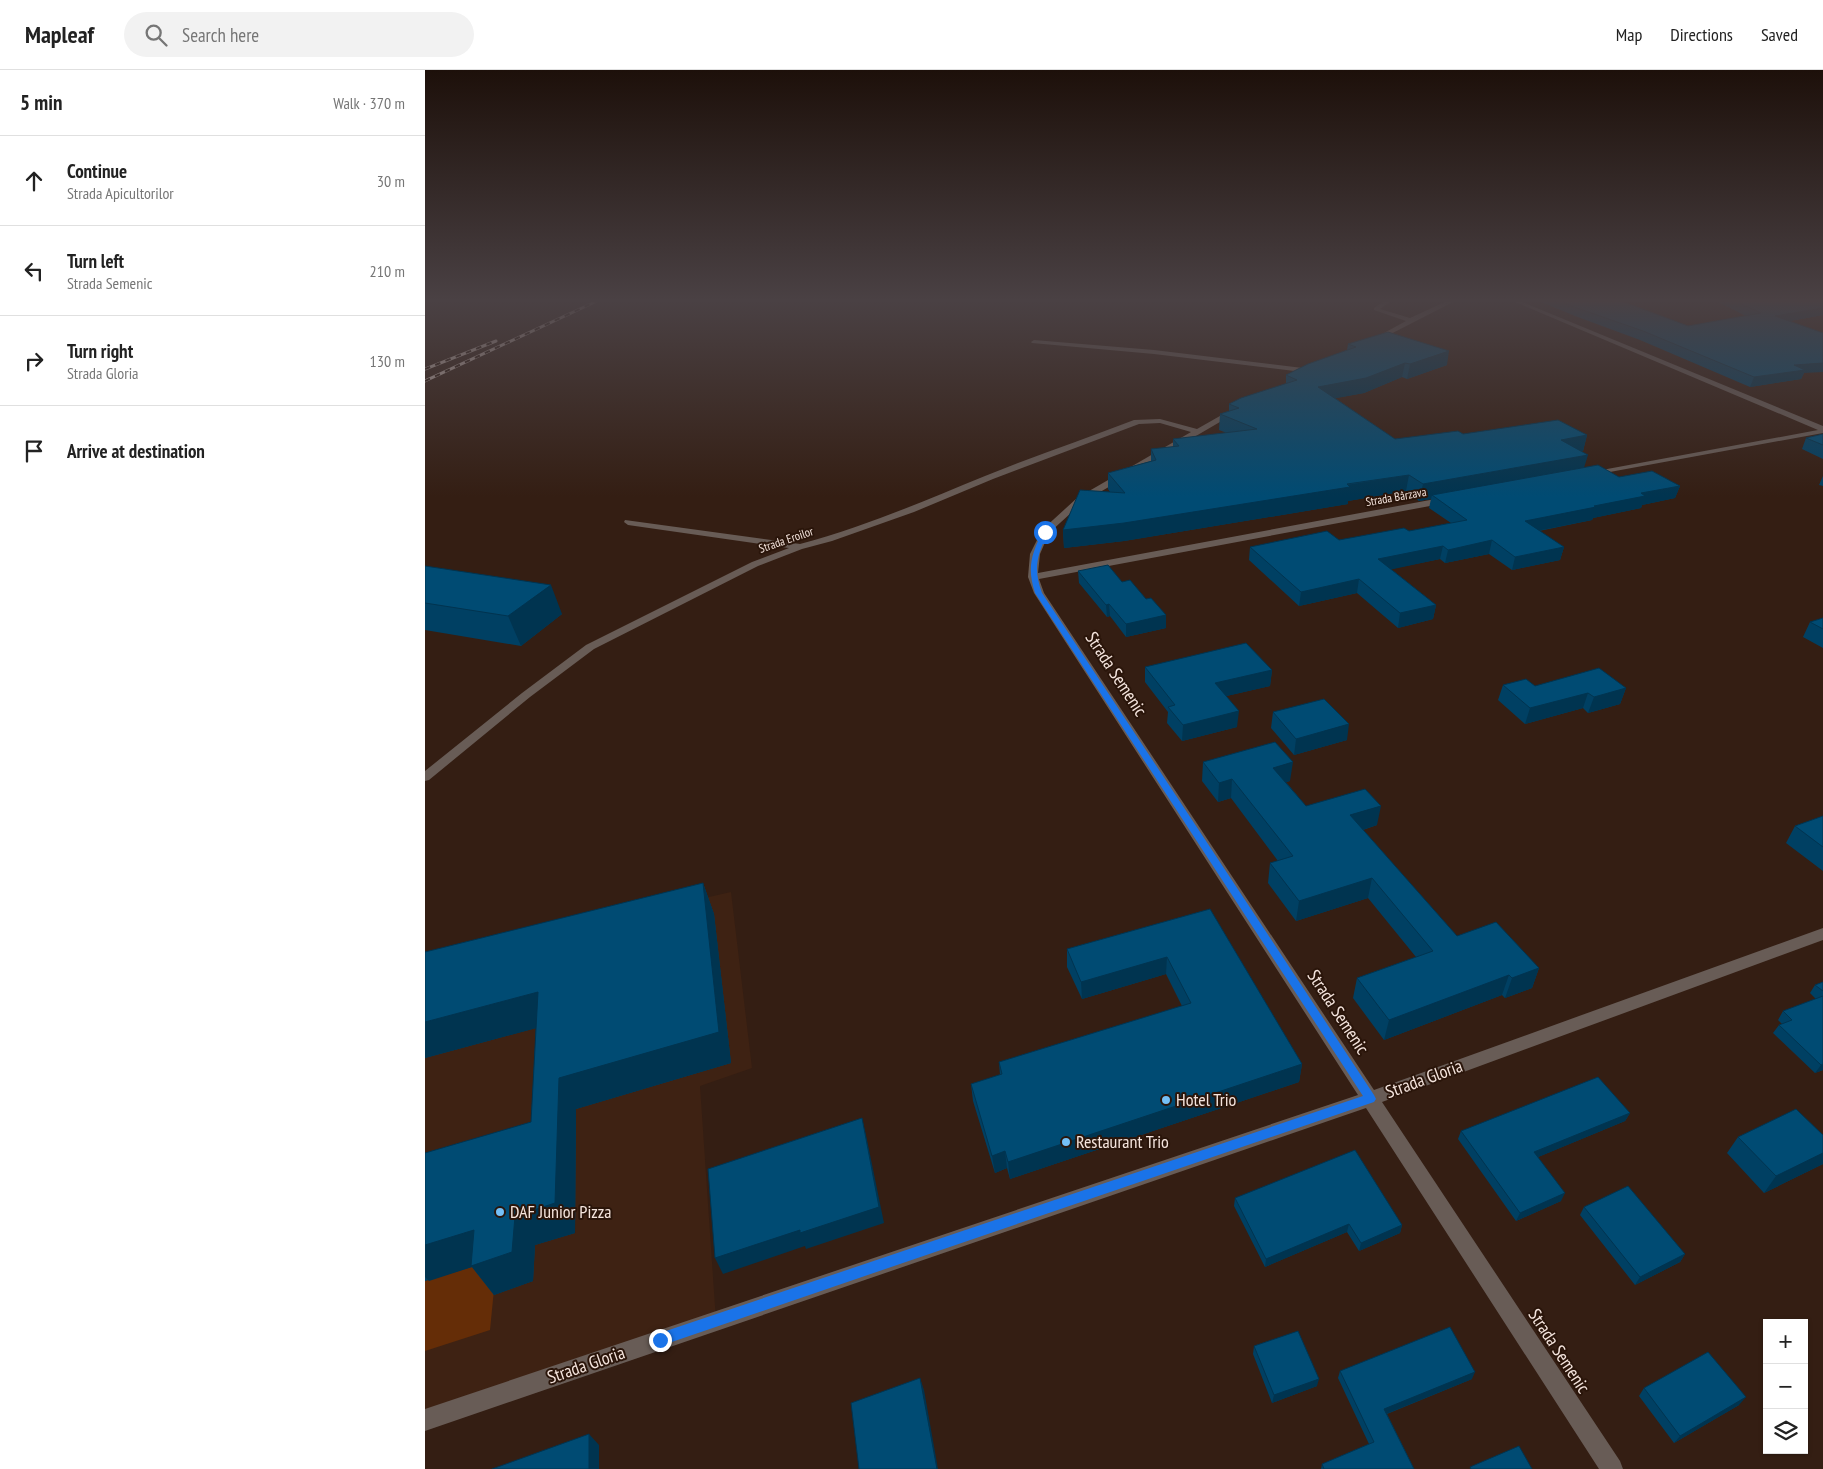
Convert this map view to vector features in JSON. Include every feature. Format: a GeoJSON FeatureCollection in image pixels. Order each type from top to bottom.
{"type":"FeatureCollection","features":[{"type":"Feature","properties":{"kind":"street"},"geometry":{"type":"LineString","coordinates":[[1266,366],[1311,372]]}},
{"type":"Feature","properties":{"kind":"street"},"geometry":{"type":"LineString","coordinates":[[1673,366],[1823,430]]}},
{"type":"Feature","properties":{"kind":"street"},"geometry":{"type":"LineString","coordinates":[[1294,380],[1319,368]]}},
{"type":"Feature","properties":{"kind":"street"},"geometry":{"type":"LineString","coordinates":[[1033,576],[1035,554],[1045,532],[1080,500],[1243,405]]}},
{"type":"Feature","properties":{"kind":"street","name":"Strada Eroilor"},"geometry":{"type":"LineString","coordinates":[[425,777],[526,695],[590,647],[755,564],[799,547],[829,539],[911,510],[990,477],[1137,422],[1146,420],[1161,421],[1196,431]]}},
{"type":"Feature","properties":{"kind":"street"},"geometry":{"type":"LineString","coordinates":[[1578,476],[1823,430]]}},
{"type":"Feature","properties":{"kind":"street","name":"Strada Bârzava"},"geometry":{"type":"LineString","coordinates":[[1033,576],[1453,499]]}},
{"type":"Feature","properties":{"kind":"street"},"geometry":{"type":"LineString","coordinates":[[628,522],[799,547]]}},
{"type":"Feature","properties":{"kind":"street","name":"Strada Semenic"},"geometry":{"type":"LineString","coordinates":[[1033,576],[1039,593],[1612,1469]]}},
{"type":"Feature","properties":{"kind":"street","name":"Strada Gloria"},"geometry":{"type":"LineString","coordinates":[[425,1420],[1370,1099],[1823,934]]}},
{"type":"Feature","properties":{"kind":"shaded area"},"geometry":{"type":"Polygon","coordinates":[[[731,892],[752,1068],[700,1086],[716,1321],[425,1420],[425,961],[731,892]]]}},
{"type":"Feature","properties":{"kind":"shaded area"},"geometry":{"type":"Polygon","coordinates":[[[497,1259],[490,1330],[425,1351],[425,1281],[497,1259]]]}},
{"type":"Feature","properties":{"kind":"building"},"geometry":{"type":"Polygon","coordinates":[[[1303,366],[1396,366],[1366,378],[1318,387],[1395,439],[1458,431],[1463,434],[1558,420],[1587,435],[1561,440],[1588,455],[1423,484],[1409,475],[1347,484],[1350,487],[1124,523],[1063,530],[1080,490],[1125,493],[1108,473],[1156,460],[1151,449],[1179,446],[1173,439],[1257,429],[1220,414],[1239,408],[1229,404],[1241,398],[1297,380],[1286,375],[1303,366]]]}},
{"type":"Feature","properties":{"kind":"building"},"geometry":{"type":"Polygon","coordinates":[[[1728,366],[1797,366],[1805,370],[1754,377],[1728,366]]]}},
{"type":"Feature","properties":{"kind":"building"},"geometry":{"type":"Polygon","coordinates":[[[1823,434],[1823,445],[1806,438],[1823,434]]]}},
{"type":"Feature","properties":{"kind":"building"},"geometry":{"type":"Polygon","coordinates":[[[1598,465],[1619,477],[1652,471],[1680,486],[1641,493],[1645,496],[1525,521],[1564,547],[1515,557],[1492,540],[1448,550],[1443,546],[1378,559],[1436,605],[1400,613],[1359,579],[1301,592],[1250,547],[1327,531],[1339,540],[1404,528],[1409,531],[1467,520],[1432,495],[1598,465]]]}},
{"type":"Feature","properties":{"kind":"building"},"geometry":{"type":"Polygon","coordinates":[[[1108,565],[1122,582],[1130,580],[1146,599],[1151,598],[1166,615],[1126,624],[1109,604],[1106,605],[1078,571],[1108,565]]]}},
{"type":"Feature","properties":{"kind":"building"},"geometry":{"type":"Polygon","coordinates":[[[425,566],[551,585],[508,616],[425,603],[425,566]]]}},
{"type":"Feature","properties":{"kind":"building"},"geometry":{"type":"Polygon","coordinates":[[[1823,618],[1823,629],[1810,622],[1823,618]]]}},
{"type":"Feature","properties":{"kind":"building"},"geometry":{"type":"Polygon","coordinates":[[[1246,643],[1272,670],[1215,683],[1239,711],[1183,725],[1168,707],[1175,705],[1145,667],[1246,643]]]}},
{"type":"Feature","properties":{"kind":"building"},"geometry":{"type":"Polygon","coordinates":[[[1599,668],[1626,688],[1594,697],[1588,693],[1530,708],[1503,685],[1526,679],[1535,686],[1599,668]]]}},
{"type":"Feature","properties":{"kind":"building"},"geometry":{"type":"Polygon","coordinates":[[[1324,699],[1349,724],[1296,739],[1273,712],[1324,699]]]}},
{"type":"Feature","properties":{"kind":"building"},"geometry":{"type":"Polygon","coordinates":[[[1275,742],[1293,762],[1273,768],[1306,806],[1365,789],[1381,806],[1350,815],[1457,936],[1496,922],[1539,968],[1512,978],[1509,975],[1389,1020],[1357,978],[1433,951],[1372,878],[1299,901],[1270,863],[1293,856],[1232,779],[1219,783],[1203,762],[1275,742]]]}},
{"type":"Feature","properties":{"kind":"building"},"geometry":{"type":"Polygon","coordinates":[[[1823,816],[1823,847],[1795,826],[1823,816]]]}},
{"type":"Feature","properties":{"kind":"building"},"geometry":{"type":"Polygon","coordinates":[[[703,883],[719,1032],[559,1078],[555,1203],[515,1216],[512,1252],[471,1266],[474,1230],[425,1245],[425,1153],[531,1122],[538,992],[425,1022],[425,952],[703,883]]]}},
{"type":"Feature","properties":{"kind":"building"},"geometry":{"type":"Polygon","coordinates":[[[1210,909],[1302,1064],[1008,1162],[1005,1151],[992,1156],[971,1084],[1002,1074],[999,1062],[1191,1003],[1167,957],[1081,982],[1067,949],[1210,909]]]}},
{"type":"Feature","properties":{"kind":"building"},"geometry":{"type":"Polygon","coordinates":[[[1823,982],[1823,991],[1815,985],[1823,982]]]}},
{"type":"Feature","properties":{"kind":"building"},"geometry":{"type":"Polygon","coordinates":[[[1823,996],[1823,1064],[1821,1065],[1779,1025],[1792,1020],[1783,1011],[1823,996]]]}},
{"type":"Feature","properties":{"kind":"building"},"geometry":{"type":"Polygon","coordinates":[[[1598,1077],[1630,1113],[1534,1152],[1565,1193],[1520,1213],[1461,1131],[1598,1077]]]}},
{"type":"Feature","properties":{"kind":"building"},"geometry":{"type":"Polygon","coordinates":[[[1796,1109],[1823,1135],[1823,1153],[1776,1176],[1738,1137],[1796,1109]]]}},
{"type":"Feature","properties":{"kind":"building"},"geometry":{"type":"Polygon","coordinates":[[[862,1118],[879,1207],[715,1258],[708,1169],[862,1118]]]}},
{"type":"Feature","properties":{"kind":"building"},"geometry":{"type":"Polygon","coordinates":[[[1355,1150],[1402,1225],[1361,1243],[1349,1224],[1266,1259],[1235,1198],[1355,1150]]]}},
{"type":"Feature","properties":{"kind":"building"},"geometry":{"type":"Polygon","coordinates":[[[1628,1186],[1685,1254],[1640,1277],[1584,1207],[1628,1186]]]}},
{"type":"Feature","properties":{"kind":"building"},"geometry":{"type":"Polygon","coordinates":[[[1450,1327],[1475,1372],[1384,1409],[1414,1469],[1324,1469],[1322,1464],[1374,1442],[1340,1371],[1450,1327]]]}},
{"type":"Feature","properties":{"kind":"building"},"geometry":{"type":"Polygon","coordinates":[[[1298,1331],[1319,1379],[1274,1395],[1254,1346],[1298,1331]]]}},
{"type":"Feature","properties":{"kind":"building"},"geometry":{"type":"Polygon","coordinates":[[[1708,1352],[1746,1397],[1680,1436],[1644,1388],[1708,1352]]]}},
{"type":"Feature","properties":{"kind":"building"},"geometry":{"type":"Polygon","coordinates":[[[920,1378],[937,1469],[859,1469],[851,1403],[920,1378]]]}},
{"type":"Feature","properties":{"kind":"building"},"geometry":{"type":"Polygon","coordinates":[[[589,1434],[589,1469],[492,1469],[589,1434]]]}},
{"type":"Feature","properties":{"kind":"building"},"geometry":{"type":"Polygon","coordinates":[[[1519,1446],[1532,1469],[1471,1469],[1470,1467],[1519,1446]]]}},
{"type":"Feature","properties":{"kind":"railway"},"geometry":{"type":"LineString","coordinates":[[425,369],[432,366]]}},
{"type":"Feature","properties":{"kind":"railway"},"geometry":{"type":"LineString","coordinates":[[425,381],[457,366]]}},
{"type":"Feature","properties":{"kind":"place","name":"Hotel Trio"},"geometry":{"type":"Point","coordinates":[1166,1100]}},
{"type":"Feature","properties":{"kind":"place","name":"Restaurant Trio"},"geometry":{"type":"Point","coordinates":[1066,1142]}},
{"type":"Feature","properties":{"kind":"place","name":"DAF Junior Pizza"},"geometry":{"type":"Point","coordinates":[500,1212]}},
{"type":"Feature","properties":{"kind":"route"},"geometry":{"type":"LineString","coordinates":[[660,1340],[1370,1099],[1039,593],[1033,576],[1035,554],[1045,532]]}}]}
